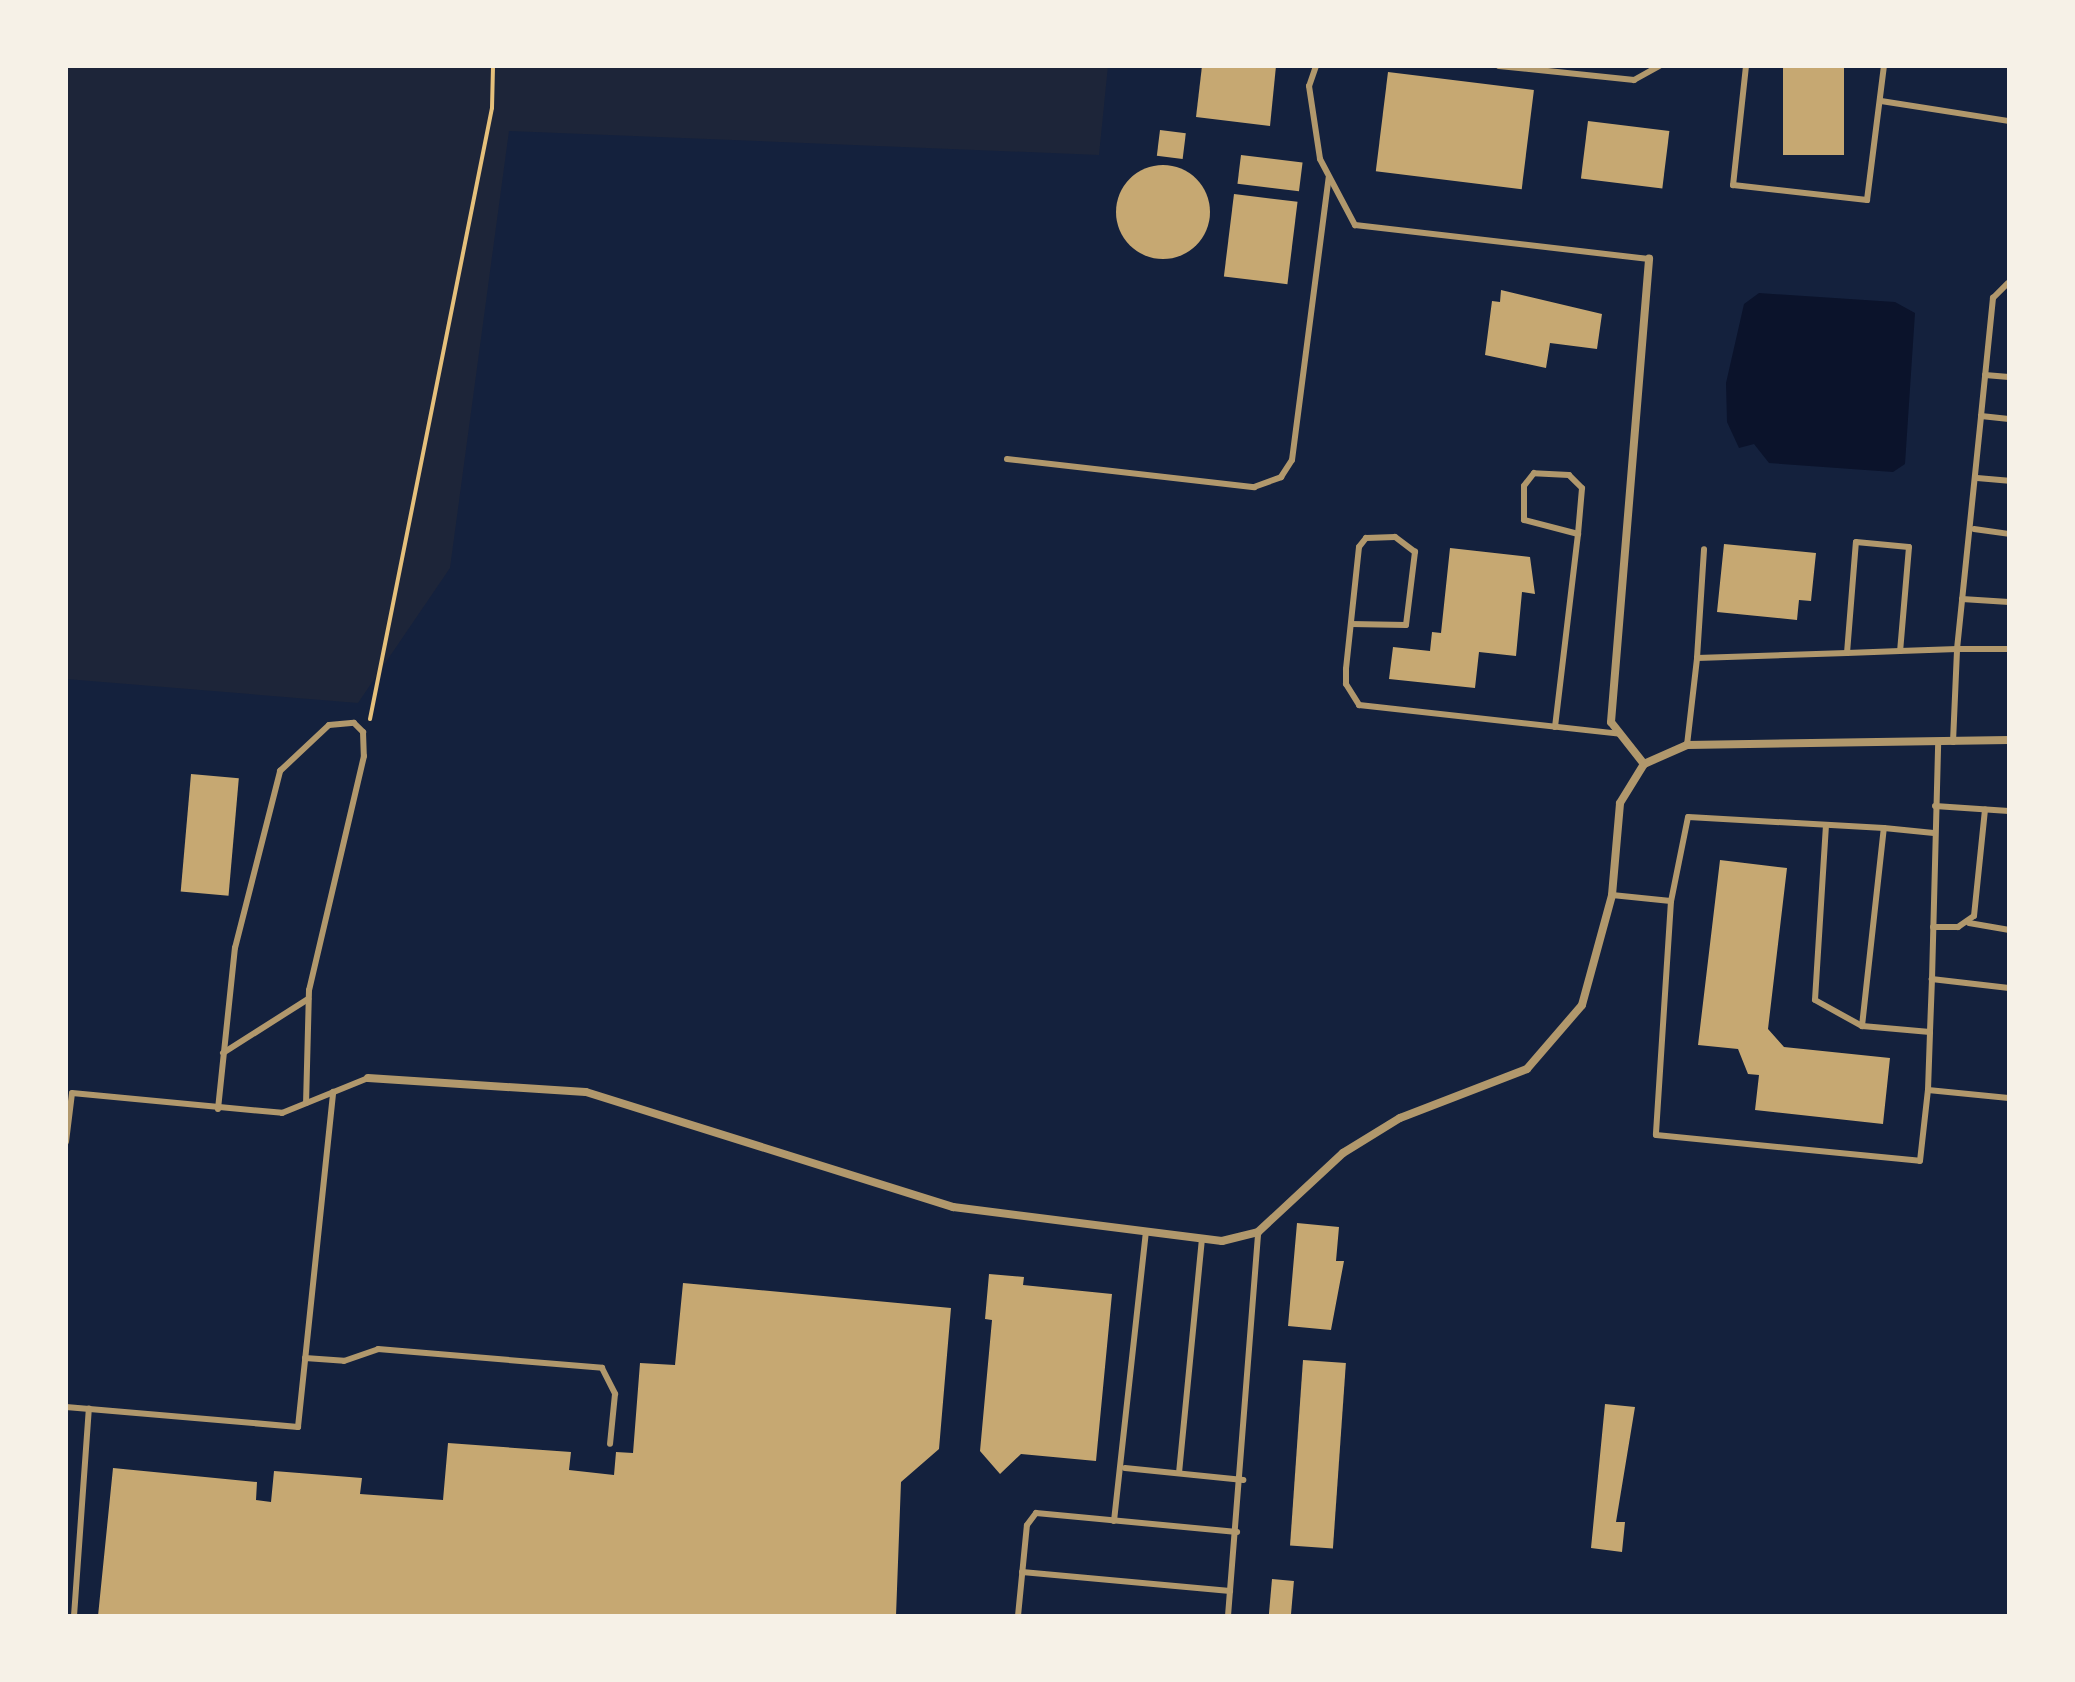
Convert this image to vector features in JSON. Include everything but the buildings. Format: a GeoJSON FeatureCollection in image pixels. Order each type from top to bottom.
{"type":"FeatureCollection","features":[{"type":"Feature","properties":{"kind":"street"},"geometry":{"type":"LineString","coordinates":[[1644,764],[1611,722],[1649,259]]}},
{"type":"Feature","properties":{"kind":"street"},"geometry":{"type":"LineString","coordinates":[[368,1078],[586,1092],[940,1203],[1202,1239],[1258,1232],[1343,1153],[1389,1125],[1527,1069],[1582,1005],[1612,895],[1620,803],[1644,764],[1687,745],[1938,745],[2009,740]]}},
{"type":"Feature","properties":{"kind":"lane"},"geometry":{"type":"LineString","coordinates":[[1316,66],[1309,86],[1329,177],[1355,225],[1649,259]]}},
{"type":"Feature","properties":{"kind":"lane"},"geometry":{"type":"LineString","coordinates":[[1499,66],[1634,80],[1659,66]]}},
{"type":"Feature","properties":{"kind":"lane"},"geometry":{"type":"LineString","coordinates":[[1746,66],[1733,185],[1867,200],[1884,66]]}},
{"type":"Feature","properties":{"kind":"lane"},"geometry":{"type":"LineString","coordinates":[[1882,98],[1881,104],[2009,121]]}},
{"type":"Feature","properties":{"kind":"lane"},"geometry":{"type":"LineString","coordinates":[[1007,459],[1254,487],[1281,477],[1292,460],[1329,177]]}},
{"type":"Feature","properties":{"kind":"lane"},"geometry":{"type":"LineString","coordinates":[[1952,744],[1957,649],[1974,529],[1993,298],[2009,282]]}},
{"type":"Feature","properties":{"kind":"lane"},"geometry":{"type":"LineString","coordinates":[[1985,375],[2009,377]]}},
{"type":"Feature","properties":{"kind":"lane"},"geometry":{"type":"LineString","coordinates":[[1981,416],[2009,419]]}},
{"type":"Feature","properties":{"kind":"lane"},"geometry":{"type":"LineString","coordinates":[[1555,727],[1578,534],[1579,481],[1534,473],[1524,486],[1524,520],[1578,534]]}},
{"type":"Feature","properties":{"kind":"lane"},"geometry":{"type":"LineString","coordinates":[[1977,478],[2009,481]]}},
{"type":"Feature","properties":{"kind":"lane"},"geometry":{"type":"LineString","coordinates":[[1974,529],[2009,534]]}},
{"type":"Feature","properties":{"kind":"lane"},"geometry":{"type":"LineString","coordinates":[[1351,624],[1406,625],[1414,566],[1408,542],[1378,535],[1359,547],[1351,624],[1346,684],[1359,705],[1620,734]]}},
{"type":"Feature","properties":{"kind":"lane"},"geometry":{"type":"LineString","coordinates":[[1847,653],[1856,542],[1909,547],[1900,651]]}},
{"type":"Feature","properties":{"kind":"lane"},"geometry":{"type":"LineString","coordinates":[[1687,745],[1697,658],[1704,549]]}},
{"type":"Feature","properties":{"kind":"lane"},"geometry":{"type":"LineString","coordinates":[[1962,599],[2009,602]]}},
{"type":"Feature","properties":{"kind":"lane"},"geometry":{"type":"LineString","coordinates":[[1697,658],[2009,649]]}},
{"type":"Feature","properties":{"kind":"lane"},"geometry":{"type":"LineString","coordinates":[[218,1109],[235,948],[280,771],[329,725],[354,723],[363,732],[308,999],[306,1103]]}},
{"type":"Feature","properties":{"kind":"lane"},"geometry":{"type":"LineString","coordinates":[[1934,833],[1688,817],[1671,901],[1656,1135],[1920,1161],[1928,1090],[1938,745]]}},
{"type":"Feature","properties":{"kind":"lane"},"geometry":{"type":"LineString","coordinates":[[1935,806],[2009,811]]}},
{"type":"Feature","properties":{"kind":"lane"},"geometry":{"type":"LineString","coordinates":[[1969,923],[1985,810]]}},
{"type":"Feature","properties":{"kind":"lane"},"geometry":{"type":"LineString","coordinates":[[1826,825],[1815,1000],[1862,1026],[1930,1032]]}},
{"type":"Feature","properties":{"kind":"lane"},"geometry":{"type":"LineString","coordinates":[[1862,1026],[1884,828]]}},
{"type":"Feature","properties":{"kind":"lane"},"geometry":{"type":"LineString","coordinates":[[1612,895],[1671,901]]}},
{"type":"Feature","properties":{"kind":"lane"},"geometry":{"type":"LineString","coordinates":[[1933,927],[1969,923],[2009,930]]}},
{"type":"Feature","properties":{"kind":"lane"},"geometry":{"type":"LineString","coordinates":[[1932,979],[2009,988]]}},
{"type":"Feature","properties":{"kind":"lane"},"geometry":{"type":"LineString","coordinates":[[223,1053],[308,999]]}},
{"type":"Feature","properties":{"kind":"lane"},"geometry":{"type":"LineString","coordinates":[[66,1142],[72,1093],[282,1113],[368,1078]]}},
{"type":"Feature","properties":{"kind":"lane"},"geometry":{"type":"LineString","coordinates":[[1928,1090],[2009,1098]]}},
{"type":"Feature","properties":{"kind":"lane"},"geometry":{"type":"LineString","coordinates":[[66,1407],[298,1427],[333,1092]]}},
{"type":"Feature","properties":{"kind":"lane"},"geometry":{"type":"LineString","coordinates":[[1114,1521],[1125,1468],[1146,1232]]}},
{"type":"Feature","properties":{"kind":"lane"},"geometry":{"type":"LineString","coordinates":[[1228,1616],[1243,1480],[1258,1232]]}},
{"type":"Feature","properties":{"kind":"lane"},"geometry":{"type":"LineString","coordinates":[[1179,1473],[1202,1239]]}},
{"type":"Feature","properties":{"kind":"lane"},"geometry":{"type":"LineString","coordinates":[[305,1358],[344,1361],[378,1349],[602,1368],[615,1394],[610,1444]]}},
{"type":"Feature","properties":{"kind":"lane"},"geometry":{"type":"LineString","coordinates":[[74,1616],[89,1409]]}},
{"type":"Feature","properties":{"kind":"lane"},"geometry":{"type":"LineString","coordinates":[[1125,1468],[1243,1480]]}},
{"type":"Feature","properties":{"kind":"lane"},"geometry":{"type":"LineString","coordinates":[[1018,1616],[1027,1525],[1036,1513],[1237,1532]]}},
{"type":"Feature","properties":{"kind":"lane"},"geometry":{"type":"LineString","coordinates":[[1022,1572],[1230,1591]]}},
{"type":"Feature","properties":{"kind":"path"},"geometry":{"type":"LineString","coordinates":[[363,732],[378,703],[492,108],[493,66]]}},
{"type":"Feature","properties":{"kind":"shaded area"},"geometry":{"type":"Polygon","coordinates":[[[66,66],[1108,66],[1099,155],[509,131],[450,568],[358,703],[66,679],[66,66]]]}},
{"type":"Feature","properties":{"kind":"shaded area"},"geometry":{"type":"Polygon","coordinates":[[[1759,293],[1895,302],[1915,313],[1905,464],[1893,472],[1769,463],[1754,444],[1739,448],[1727,422],[1726,383],[1744,304],[1759,293]]]}}]}
